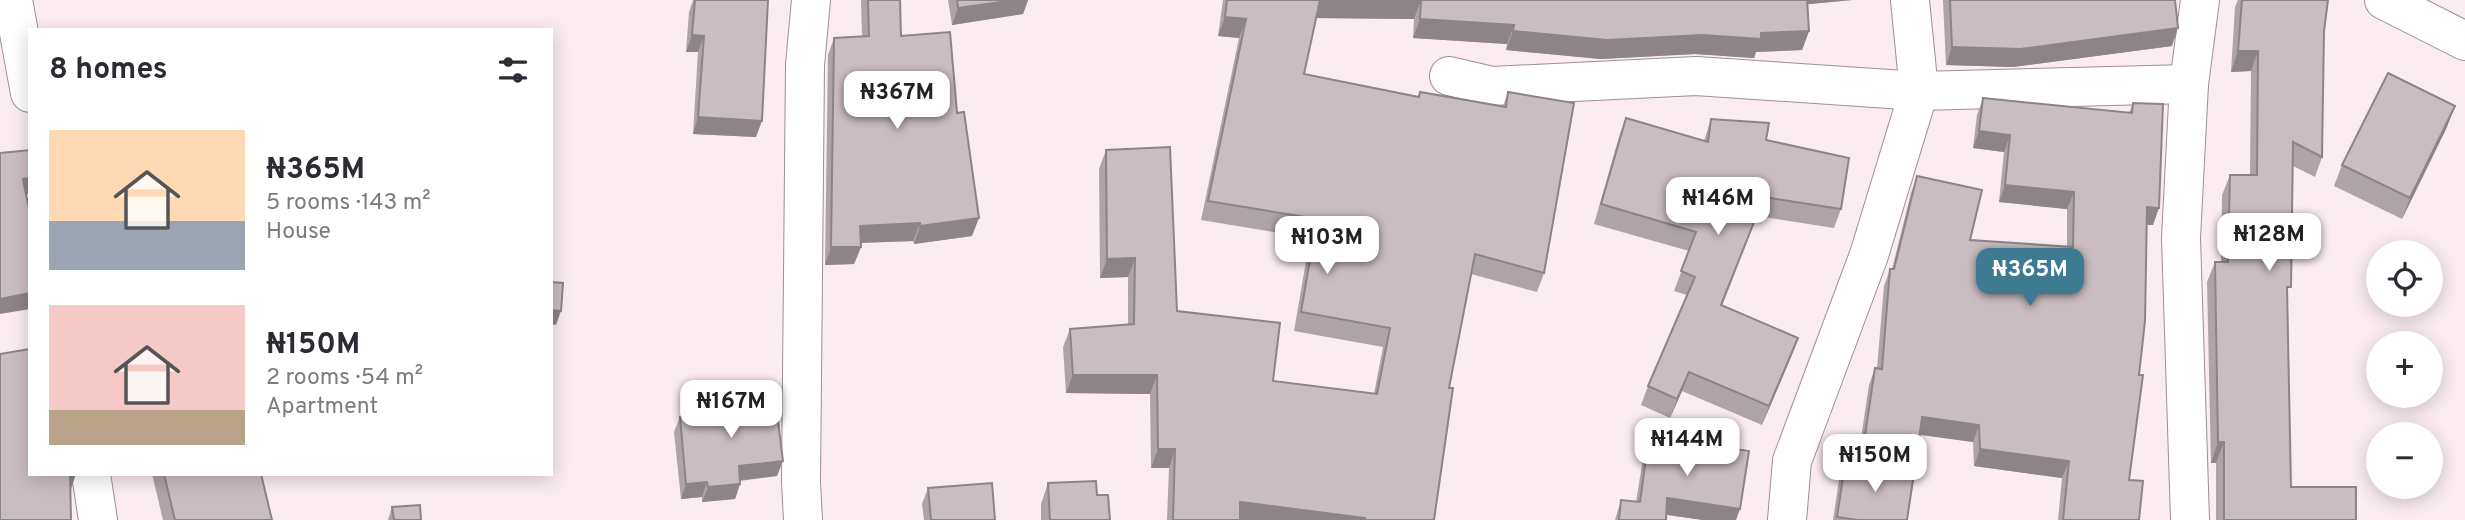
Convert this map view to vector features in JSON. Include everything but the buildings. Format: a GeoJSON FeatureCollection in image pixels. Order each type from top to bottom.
{"type":"FeatureCollection","features":[{"type":"Feature","properties":{"kind":"street"},"geometry":{"type":"LineString","coordinates":[[13,0],[28,82]]}},
{"type":"Feature","properties":{"kind":"street"},"geometry":{"type":"LineString","coordinates":[[803,520],[801,482],[805,65],[811,0]]}},
{"type":"Feature","properties":{"kind":"street"},"geometry":{"type":"LineString","coordinates":[[1787,520],[1792,461],[1869,255],[1919,92],[1910,0]]}},
{"type":"Feature","properties":{"kind":"street"},"geometry":{"type":"LineString","coordinates":[[2190,520],[2181,238],[2189,84],[2200,0]]}},
{"type":"Feature","properties":{"kind":"street"},"geometry":{"type":"LineString","coordinates":[[2384,0],[2465,41]]}},
{"type":"Feature","properties":{"kind":"street"},"geometry":{"type":"LineString","coordinates":[[1450,76],[1492,86],[1696,76],[1919,92],[2189,84]]}},
{"type":"Feature","properties":{"kind":"street"},"geometry":{"type":"LineString","coordinates":[[91,476],[98,520]]}}]}
